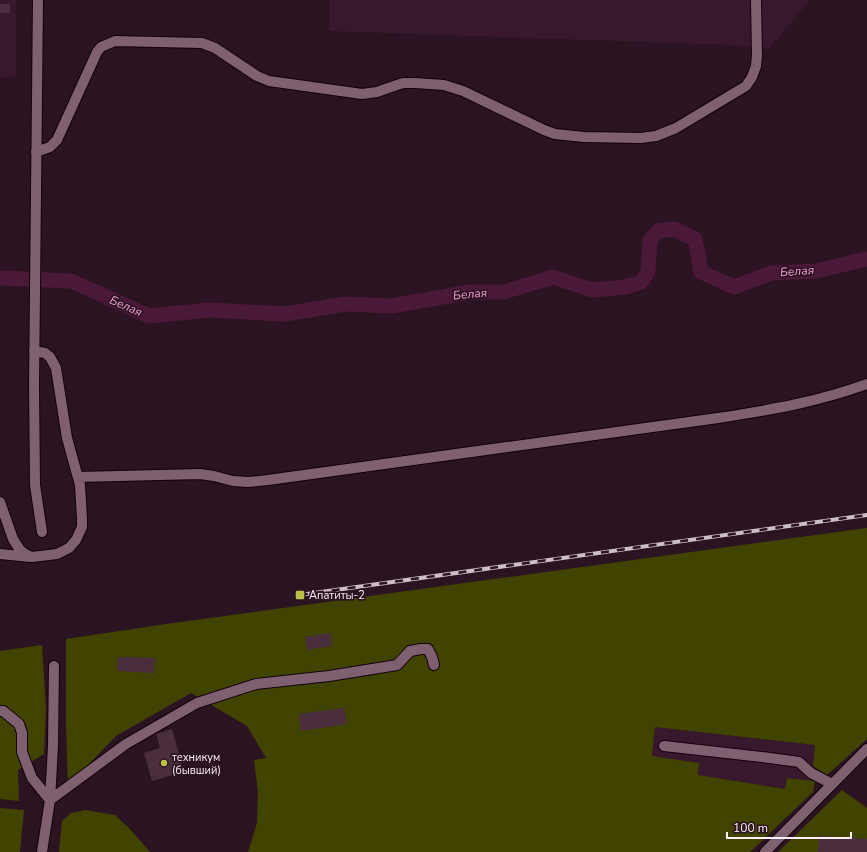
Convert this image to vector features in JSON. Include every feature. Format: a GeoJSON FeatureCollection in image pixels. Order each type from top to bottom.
{"type":"FeatureCollection","features":[{"type":"Feature","properties":{"kind":"street"},"geometry":{"type":"LineString","coordinates":[[38,0],[34,297],[35,485],[42,532]]}},
{"type":"Feature","properties":{"kind":"street"},"geometry":{"type":"LineString","coordinates":[[36,152],[50,147],[57,140],[97,52],[100,47],[114,41],[202,43],[215,48],[262,79],[353,93],[377,92],[403,83],[444,85],[463,92],[555,134],[584,137],[641,138],[656,136],[676,128],[746,86],[752,77],[756,66],[756,0]]}},
{"type":"Feature","properties":{"kind":"street"},"geometry":{"type":"LineString","coordinates":[[0,554],[32,557],[57,554],[69,548],[76,540],[82,528],[78,477],[68,438],[56,368],[50,356],[45,353],[34,351]]}},
{"type":"Feature","properties":{"kind":"street"},"geometry":{"type":"LineString","coordinates":[[78,477],[200,474],[233,481],[248,482],[268,480],[718,418],[784,407],[820,399],[867,384]]}},
{"type":"Feature","properties":{"kind":"street"},"geometry":{"type":"LineString","coordinates":[[0,502],[13,539],[20,550],[32,557]]}},
{"type":"Feature","properties":{"kind":"street"},"geometry":{"type":"LineString","coordinates":[[50,800],[126,744],[196,702],[256,684],[329,676],[397,665],[410,651],[422,649],[428,649],[434,665]]}},
{"type":"Feature","properties":{"kind":"street"},"geometry":{"type":"LineString","coordinates":[[42,852],[50,800],[54,746],[54,666]]}},
{"type":"Feature","properties":{"kind":"street"},"geometry":{"type":"LineString","coordinates":[[0,711],[3,711],[19,724],[22,733],[22,752],[32,778],[50,800]]}},
{"type":"Feature","properties":{"kind":"street"},"geometry":{"type":"LineString","coordinates":[[664,746],[799,762],[811,773],[832,784]]}},
{"type":"Feature","properties":{"kind":"street"},"geometry":{"type":"LineString","coordinates":[[765,852],[867,749]]}},
{"type":"Feature","properties":{"kind":"shaded area"},"geometry":{"type":"Polygon","coordinates":[[[0,0],[16,0],[16,75],[0,78],[0,0]]]}},
{"type":"Feature","properties":{"kind":"shaded area"},"geometry":{"type":"Polygon","coordinates":[[[329,0],[810,0],[769,49],[734,45],[329,31],[329,0]]]}},
{"type":"Feature","properties":{"kind":"shaded area"},"geometry":{"type":"Polygon","coordinates":[[[867,528],[867,739],[827,775],[813,766],[815,745],[655,727],[652,756],[699,763],[698,775],[785,789],[787,778],[815,781],[813,792],[750,852],[248,852],[257,823],[258,792],[254,760],[266,758],[247,726],[191,693],[116,736],[68,786],[66,639],[867,528]]]}},
{"type":"Feature","properties":{"kind":"shaded area"},"geometry":{"type":"Polygon","coordinates":[[[42,645],[46,709],[44,754],[18,770],[19,801],[0,799],[0,651],[42,645]]]}},
{"type":"Feature","properties":{"kind":"shaded area"},"geometry":{"type":"Polygon","coordinates":[[[655,727],[816,745],[810,780],[787,778],[785,789],[698,775],[699,763],[652,756],[655,727]]]}},
{"type":"Feature","properties":{"kind":"shaded area"},"geometry":{"type":"Polygon","coordinates":[[[842,790],[867,808],[867,852],[778,852],[842,790]]]}},
{"type":"Feature","properties":{"kind":"shaded area"},"geometry":{"type":"Polygon","coordinates":[[[0,808],[24,810],[20,852],[0,852],[0,808]]]}},
{"type":"Feature","properties":{"kind":"shaded area"},"geometry":{"type":"Polygon","coordinates":[[[85,810],[115,815],[129,828],[150,852],[59,852],[62,821],[71,813],[85,810]]]}},
{"type":"Feature","properties":{"kind":"building"},"geometry":{"type":"Polygon","coordinates":[[[0,4],[10,4],[10,13],[0,13],[0,4]]]}},
{"type":"Feature","properties":{"kind":"building"},"geometry":{"type":"Polygon","coordinates":[[[330,633],[332,646],[307,650],[305,637],[330,633]]]}},
{"type":"Feature","properties":{"kind":"building"},"geometry":{"type":"Polygon","coordinates":[[[118,657],[155,658],[154,673],[117,671],[118,657]]]}},
{"type":"Feature","properties":{"kind":"building"},"geometry":{"type":"Polygon","coordinates":[[[344,708],[347,724],[301,731],[299,714],[344,708]]]}},
{"type":"Feature","properties":{"kind":"building","name":"техникум (бывший)"},"geometry":{"type":"Polygon","coordinates":[[[172,729],[184,772],[152,781],[144,753],[160,748],[156,734],[172,729]]]}},
{"type":"Feature","properties":{"kind":"building"},"geometry":{"type":"Polygon","coordinates":[[[819,836],[867,839],[867,852],[818,852],[819,836]]]}},
{"type":"Feature","properties":{"kind":"waterway","name":"Белая"},"geometry":{"type":"LineString","coordinates":[[0,278],[71,281],[149,316],[209,310],[285,314],[345,304],[392,306],[470,292],[504,292],[553,277],[592,290],[625,287],[641,282],[648,272],[650,240],[658,231],[674,229],[695,239],[701,272],[734,287],[771,273],[816,271],[867,259]]}},
{"type":"Feature","properties":{"kind":"railway"},"geometry":{"type":"LineString","coordinates":[[300,595],[867,515]]}},
{"type":"Feature","properties":{"kind":"place","name":"Апатиты-2"},"geometry":{"type":"Point","coordinates":[300,595]}},
{"type":"Feature","properties":{"kind":"place","name":"техникум (бывший)"},"geometry":{"type":"Point","coordinates":[164,763]}}]}
